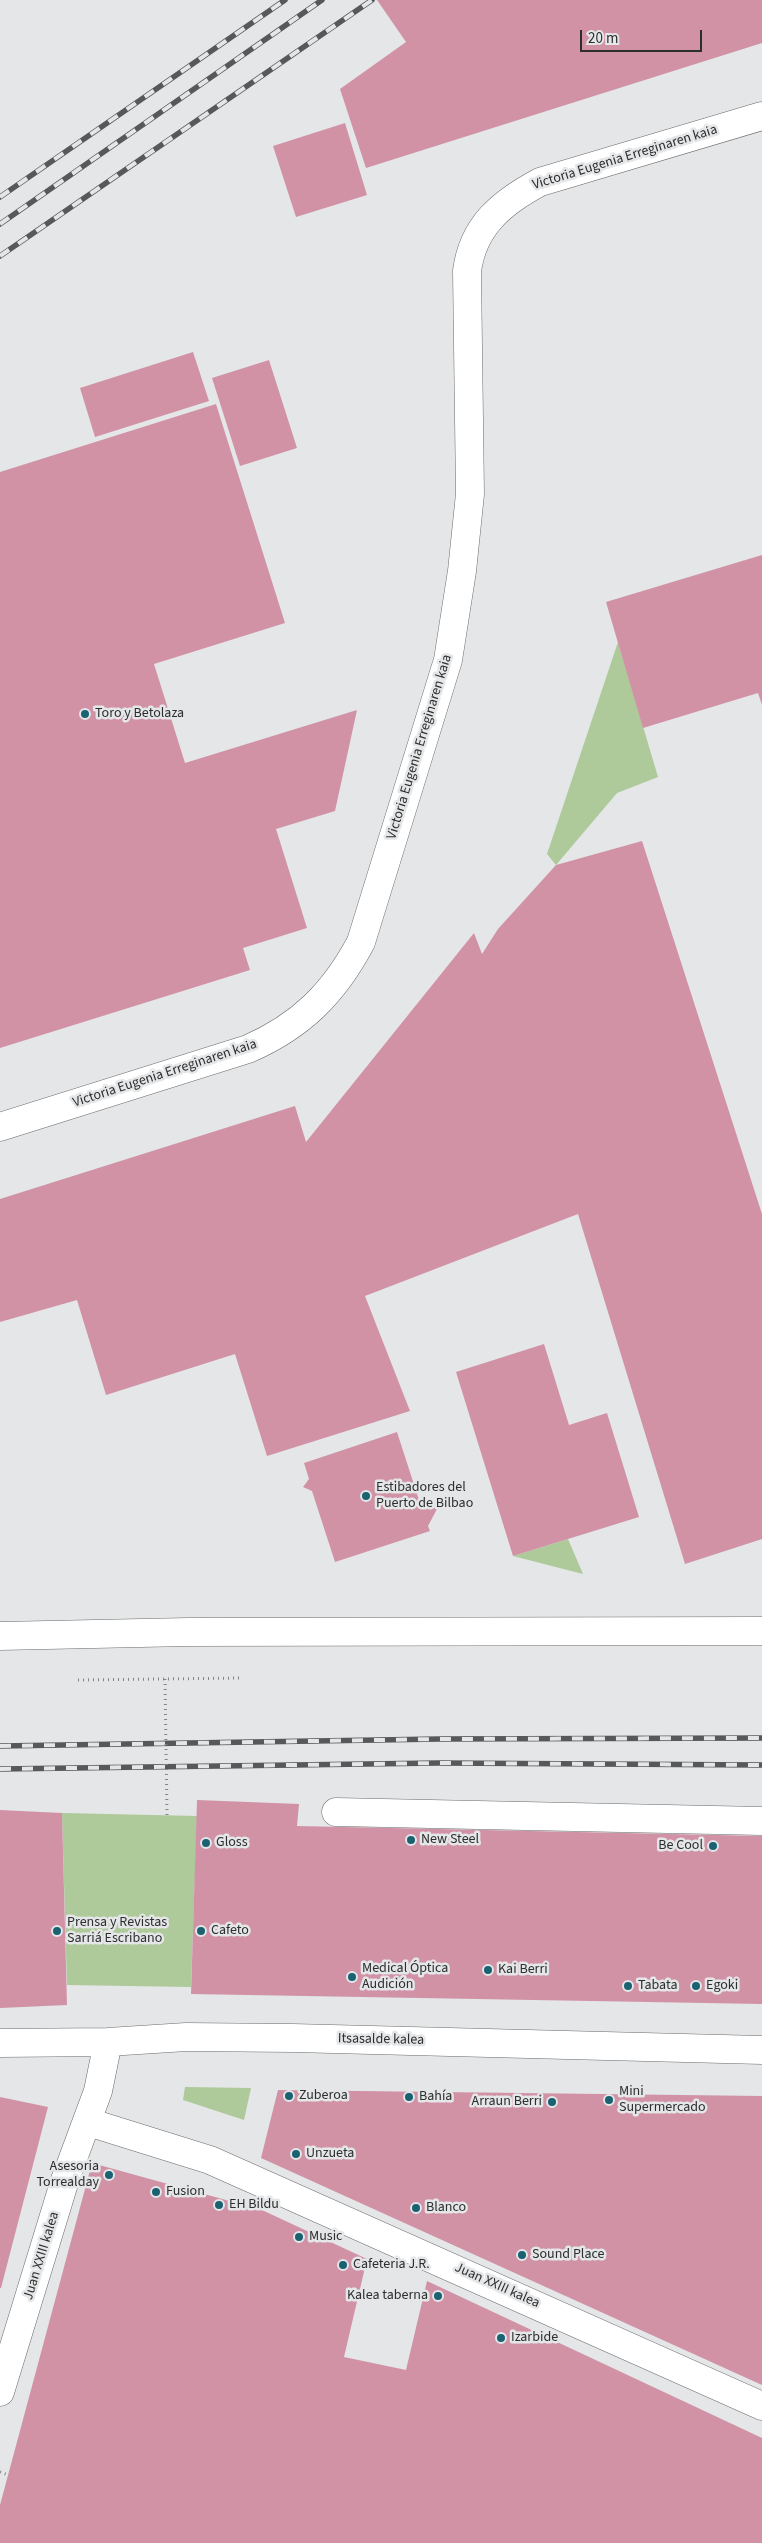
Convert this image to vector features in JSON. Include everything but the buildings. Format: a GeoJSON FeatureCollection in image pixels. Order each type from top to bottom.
{"type":"FeatureCollection","features":[{"type":"Feature","properties":{"kind":"street","name":"Victoria Eugenia Erreginaren kaia"},"geometry":{"type":"LineString","coordinates":[[0,1127],[248,1049],[275,1037],[298,1021],[325,996],[346,970],[361,942],[448,660],[462,571],[470,494],[468,271],[470,252],[480,231],[497,210],[519,193],[540,182],[762,116]]}},
{"type":"Feature","properties":{"kind":"street"},"geometry":{"type":"LineString","coordinates":[[0,1636],[188,1632],[762,1632]]}},
{"type":"Feature","properties":{"kind":"street"},"geometry":{"type":"LineString","coordinates":[[336,1812],[762,1821]]}},
{"type":"Feature","properties":{"kind":"street","name":"Itsasalde kalea"},"geometry":{"type":"LineString","coordinates":[[0,2043],[108,2042],[186,2038],[283,2038],[762,2050]]}},
{"type":"Feature","properties":{"kind":"street","name":"Juan XXIII kalea"},"geometry":{"type":"LineString","coordinates":[[1,2385],[65,2180],[98,2091],[108,2042]]}},
{"type":"Feature","properties":{"kind":"street","name":"Juan XXIII kalea"},"geometry":{"type":"LineString","coordinates":[[88,2122],[210,2160],[762,2406]]}},
{"type":"Feature","properties":{"kind":"path"},"geometry":{"type":"LineString","coordinates":[[78,1680],[240,1678]]}},
{"type":"Feature","properties":{"kind":"path"},"geometry":{"type":"LineString","coordinates":[[165,1679],[167,1815]]}},
{"type":"Feature","properties":{"kind":"path"},"geometry":{"type":"LineString","coordinates":[[0,2472],[8,2475]]}},
{"type":"Feature","properties":{"kind":"green space"},"geometry":{"type":"Polygon","coordinates":[[[618,642],[658,777],[617,793],[556,865],[547,854],[618,642]]]}},
{"type":"Feature","properties":{"kind":"green space"},"geometry":{"type":"Polygon","coordinates":[[[568,1539],[583,1574],[513,1556],[568,1539]]]}},
{"type":"Feature","properties":{"kind":"green space"},"geometry":{"type":"Polygon","coordinates":[[[62,1813],[197,1816],[191,1987],[67,1985],[62,1813]]]}},
{"type":"Feature","properties":{"kind":"green space"},"geometry":{"type":"Polygon","coordinates":[[[185,2087],[251,2088],[244,2120],[183,2100],[185,2087]]]}},
{"type":"Feature","properties":{"kind":"railway"},"geometry":{"type":"LineString","coordinates":[[0,197],[285,0]]}},
{"type":"Feature","properties":{"kind":"railway"},"geometry":{"type":"LineString","coordinates":[[0,224],[322,0]]}},
{"type":"Feature","properties":{"kind":"railway"},"geometry":{"type":"LineString","coordinates":[[0,256],[372,0]]}},
{"type":"Feature","properties":{"kind":"railway"},"geometry":{"type":"LineString","coordinates":[[0,1746],[440,1739],[762,1738]]}},
{"type":"Feature","properties":{"kind":"railway"},"geometry":{"type":"LineString","coordinates":[[0,1769],[439,1763],[762,1765]]}},
{"type":"Feature","properties":{"kind":"place","name":"Toro y Betolaza"},"geometry":{"type":"Point","coordinates":[85,714]}},
{"type":"Feature","properties":{"kind":"place","name":"Estibadores del Puerto de Bilbao"},"geometry":{"type":"Point","coordinates":[366,1496]}},
{"type":"Feature","properties":{"kind":"place","name":"New Steel"},"geometry":{"type":"Point","coordinates":[411,1840]}},
{"type":"Feature","properties":{"kind":"place","name":"Gloss"},"geometry":{"type":"Point","coordinates":[206,1843]}},
{"type":"Feature","properties":{"kind":"place","name":"Be Cool"},"geometry":{"type":"Point","coordinates":[713,1846]}},
{"type":"Feature","properties":{"kind":"place","name":"Prensa y Revistas Sarriá Escribano"},"geometry":{"type":"Point","coordinates":[57,1931]}},
{"type":"Feature","properties":{"kind":"place","name":"Cafeto"},"geometry":{"type":"Point","coordinates":[201,1931]}},
{"type":"Feature","properties":{"kind":"place","name":"Kai Berri"},"geometry":{"type":"Point","coordinates":[488,1970]}},
{"type":"Feature","properties":{"kind":"place","name":"Medical Óptica Audición"},"geometry":{"type":"Point","coordinates":[352,1977]}},
{"type":"Feature","properties":{"kind":"place","name":"Tabata"},"geometry":{"type":"Point","coordinates":[628,1986]}},
{"type":"Feature","properties":{"kind":"place","name":"Egoki"},"geometry":{"type":"Point","coordinates":[696,1986]}},
{"type":"Feature","properties":{"kind":"place","name":"Zuberoa"},"geometry":{"type":"Point","coordinates":[289,2096]}},
{"type":"Feature","properties":{"kind":"place","name":"Bahía"},"geometry":{"type":"Point","coordinates":[409,2097]}},
{"type":"Feature","properties":{"kind":"place","name":"Mini Supermercado"},"geometry":{"type":"Point","coordinates":[609,2100]}},
{"type":"Feature","properties":{"kind":"place","name":"Arraun Berri"},"geometry":{"type":"Point","coordinates":[552,2102]}},
{"type":"Feature","properties":{"kind":"place","name":"Unzueta"},"geometry":{"type":"Point","coordinates":[296,2154]}},
{"type":"Feature","properties":{"kind":"place","name":"Asesoria Torrealday"},"geometry":{"type":"Point","coordinates":[109,2175]}},
{"type":"Feature","properties":{"kind":"place","name":"Fusion"},"geometry":{"type":"Point","coordinates":[156,2192]}},
{"type":"Feature","properties":{"kind":"place","name":"EH Bildu"},"geometry":{"type":"Point","coordinates":[219,2205]}},
{"type":"Feature","properties":{"kind":"place","name":"Blanco"},"geometry":{"type":"Point","coordinates":[416,2208]}},
{"type":"Feature","properties":{"kind":"place","name":"Music"},"geometry":{"type":"Point","coordinates":[299,2237]}},
{"type":"Feature","properties":{"kind":"place","name":"Sound Place"},"geometry":{"type":"Point","coordinates":[522,2255]}},
{"type":"Feature","properties":{"kind":"place","name":"Cafeteria J.R."},"geometry":{"type":"Point","coordinates":[343,2265]}},
{"type":"Feature","properties":{"kind":"place","name":"Kalea taberna"},"geometry":{"type":"Point","coordinates":[438,2296]}},
{"type":"Feature","properties":{"kind":"place","name":"Izarbide"},"geometry":{"type":"Point","coordinates":[501,2338]}}]}
